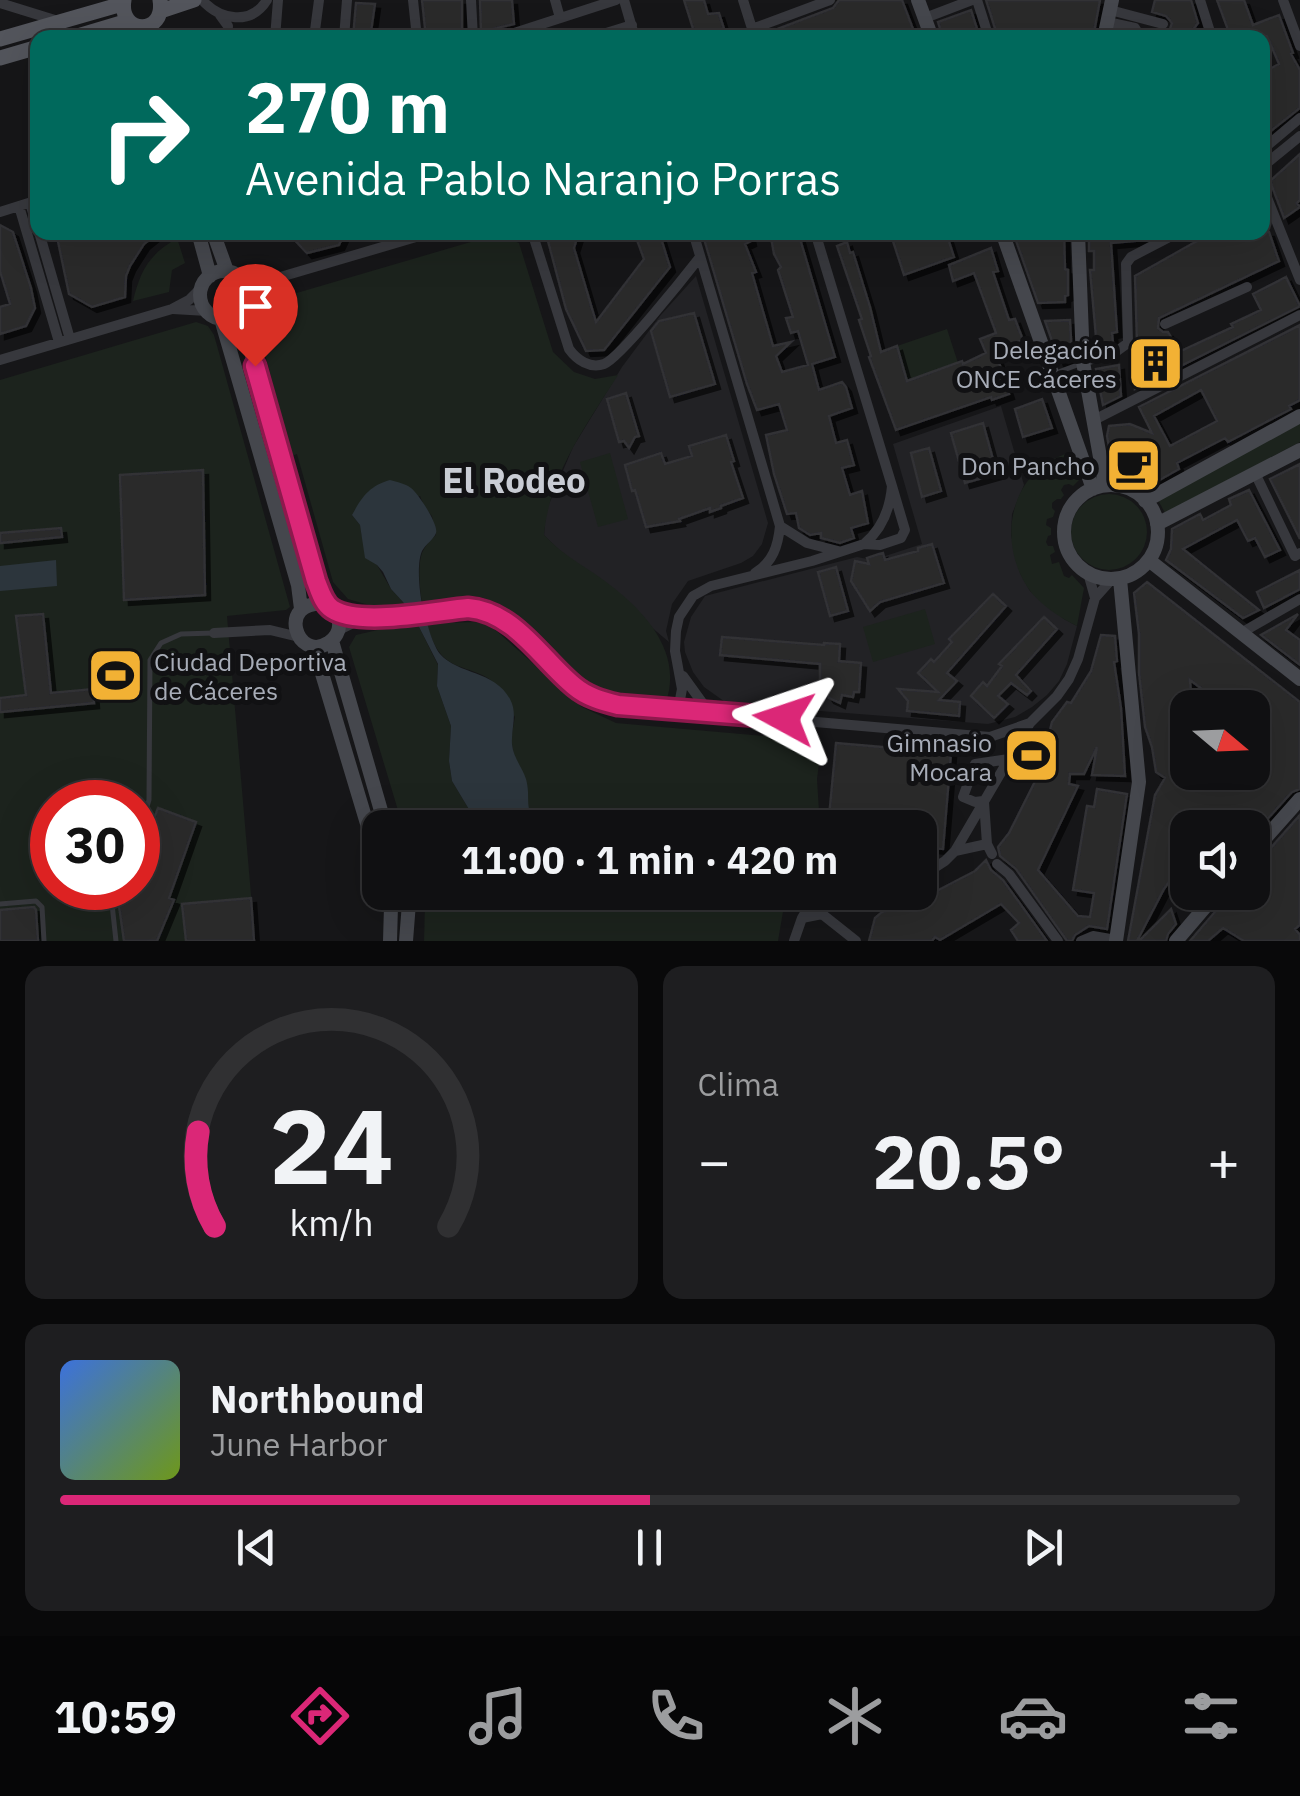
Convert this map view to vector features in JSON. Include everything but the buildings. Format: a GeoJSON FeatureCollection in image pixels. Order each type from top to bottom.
{"type":"FeatureCollection","features":[{"type":"Feature","properties":{"kind":"main road"},"geometry":{"type":"LineString","coordinates":[[0,38],[123,2],[124,14],[135,28],[150,25],[158,17],[194,0]]}},
{"type":"Feature","properties":{"kind":"main road"},"geometry":{"type":"LineString","coordinates":[[918,0],[929,29]]}},
{"type":"Feature","properties":{"kind":"main road"},"geometry":{"type":"LineString","coordinates":[[0,58],[30,49]]}},
{"type":"Feature","properties":{"kind":"main road"},"geometry":{"type":"LineString","coordinates":[[199,240],[205,282],[201,301],[214,315],[298,585],[295,628],[299,637],[314,647],[324,646],[336,635]]}},
{"type":"Feature","properties":{"kind":"main road"},"geometry":{"type":"LineString","coordinates":[[217,240],[234,275],[247,288],[242,319],[316,581],[339,620],[336,635],[381,810]]}},
{"type":"Feature","properties":{"kind":"main road"},"geometry":{"type":"LineString","coordinates":[[1005,240],[1052,375],[1098,487]]}},
{"type":"Feature","properties":{"kind":"main road"},"geometry":{"type":"LineString","coordinates":[[1078,240],[1083,362],[1098,487]]}},
{"type":"Feature","properties":{"kind":"main road"},"geometry":{"type":"LineString","coordinates":[[205,282],[234,275]]}},
{"type":"Feature","properties":{"kind":"main road"},"geometry":{"type":"LineString","coordinates":[[214,315],[233,317],[245,305]]}},
{"type":"Feature","properties":{"kind":"main road"},"geometry":{"type":"LineString","coordinates":[[1145,501],[1300,416]]}},
{"type":"Feature","properties":{"kind":"main road"},"geometry":{"type":"LineString","coordinates":[[1157,524],[1300,450]]}},
{"type":"Feature","properties":{"kind":"main road"},"geometry":{"type":"LineString","coordinates":[[1120,486],[1145,501],[1157,524],[1158,544],[1150,561],[1134,573],[1116,579],[1082,569],[1067,548],[1064,526],[1073,504],[1098,487],[1120,486]]}},
{"type":"Feature","properties":{"kind":"main road"},"geometry":{"type":"LineString","coordinates":[[1150,561],[1300,679]]}},
{"type":"Feature","properties":{"kind":"main road"},"geometry":{"type":"LineString","coordinates":[[1116,579],[1139,782],[1116,940]]}},
{"type":"Feature","properties":{"kind":"main road"},"geometry":{"type":"LineString","coordinates":[[298,614],[313,603],[331,608]]}},
{"type":"Feature","properties":{"kind":"main road"},"geometry":{"type":"LineString","coordinates":[[314,647],[363,810]]}},
{"type":"Feature","properties":{"kind":"main road"},"geometry":{"type":"LineString","coordinates":[[1270,833],[1300,799]]}},
{"type":"Feature","properties":{"kind":"main road"},"geometry":{"type":"LineString","coordinates":[[390,941],[391,910]]}},
{"type":"Feature","properties":{"kind":"main road"},"geometry":{"type":"LineString","coordinates":[[406,941],[408,910]]}},
{"type":"Feature","properties":{"kind":"main road"},"geometry":{"type":"LineString","coordinates":[[1176,941],[1203,910]]}},
{"type":"Feature","properties":{"kind":"street"},"geometry":{"type":"LineString","coordinates":[[202,0],[219,14],[228,30]]}},
{"type":"Feature","properties":{"kind":"street"},"geometry":{"type":"LineString","coordinates":[[219,14],[244,17],[262,7],[266,0]]}},
{"type":"Feature","properties":{"kind":"street"},"geometry":{"type":"LineString","coordinates":[[276,30],[278,0]]}},
{"type":"Feature","properties":{"kind":"street"},"geometry":{"type":"LineString","coordinates":[[315,30],[317,0]]}},
{"type":"Feature","properties":{"kind":"street"},"geometry":{"type":"LineString","coordinates":[[345,30],[347,0]]}},
{"type":"Feature","properties":{"kind":"street"},"geometry":{"type":"LineString","coordinates":[[413,0],[416,30]]}},
{"type":"Feature","properties":{"kind":"street"},"geometry":{"type":"LineString","coordinates":[[470,0],[472,30]]}},
{"type":"Feature","properties":{"kind":"street"},"geometry":{"type":"LineString","coordinates":[[554,0],[560,18]]}},
{"type":"Feature","properties":{"kind":"street"},"geometry":{"type":"LineString","coordinates":[[523,30],[589,4],[616,0]]}},
{"type":"Feature","properties":{"kind":"street"},"geometry":{"type":"LineString","coordinates":[[624,0],[634,30]]}},
{"type":"Feature","properties":{"kind":"street"},"geometry":{"type":"LineString","coordinates":[[743,0],[752,30]]}},
{"type":"Feature","properties":{"kind":"street"},"geometry":{"type":"LineString","coordinates":[[760,30],[830,0]]}},
{"type":"Feature","properties":{"kind":"street"},"geometry":{"type":"LineString","coordinates":[[929,29],[975,0],[985,30]]}},
{"type":"Feature","properties":{"kind":"street"},"geometry":{"type":"LineString","coordinates":[[1200,0],[1209,30]]}},
{"type":"Feature","properties":{"kind":"street"},"geometry":{"type":"LineString","coordinates":[[1283,0],[1300,46]]}},
{"type":"Feature","properties":{"kind":"street"},"geometry":{"type":"LineString","coordinates":[[0,4],[58,22]]}},
{"type":"Feature","properties":{"kind":"street"},"geometry":{"type":"LineString","coordinates":[[1110,11],[1162,24]]}},
{"type":"Feature","properties":{"kind":"street"},"geometry":{"type":"LineString","coordinates":[[1110,11],[1136,30]]}},
{"type":"Feature","properties":{"kind":"street"},"geometry":{"type":"LineString","coordinates":[[616,30],[632,25]]}},
{"type":"Feature","properties":{"kind":"street"},"geometry":{"type":"LineString","coordinates":[[1270,143],[1300,118]]}},
{"type":"Feature","properties":{"kind":"street"},"geometry":{"type":"LineString","coordinates":[[1270,160],[1300,136]]}},
{"type":"Feature","properties":{"kind":"street"},"geometry":{"type":"LineString","coordinates":[[0,212],[29,203]]}},
{"type":"Feature","properties":{"kind":"street"},"geometry":{"type":"LineString","coordinates":[[1270,204],[1300,280]]}},
{"type":"Feature","properties":{"kind":"street"},"geometry":{"type":"LineString","coordinates":[[39,240],[65,341]]}},
{"type":"Feature","properties":{"kind":"street"},"geometry":{"type":"LineString","coordinates":[[40,240],[65,341]]}},
{"type":"Feature","properties":{"kind":"street"},"geometry":{"type":"LineString","coordinates":[[384,240],[388,246]]}},
{"type":"Feature","properties":{"kind":"street"},"geometry":{"type":"LineString","coordinates":[[388,240],[388,246]]}},
{"type":"Feature","properties":{"kind":"street"},"geometry":{"type":"LineString","coordinates":[[245,305],[262,287],[278,278],[407,240]]}},
{"type":"Feature","properties":{"kind":"street"},"geometry":{"type":"LineString","coordinates":[[535,240],[570,349],[590,364],[603,364],[624,347],[700,256]]}},
{"type":"Feature","properties":{"kind":"street"},"geometry":{"type":"LineString","coordinates":[[695,240],[780,526],[770,560],[745,577]]}},
{"type":"Feature","properties":{"kind":"street"},"geometry":{"type":"LineString","coordinates":[[678,710],[682,694],[675,641],[679,618],[692,596],[712,586],[864,544],[880,545],[901,538],[905,530],[817,240]]}},
{"type":"Feature","properties":{"kind":"street"},"geometry":{"type":"LineString","coordinates":[[1083,362],[1117,352],[1128,343],[1126,264],[1131,257],[1164,240]]}},
{"type":"Feature","properties":{"kind":"street"},"geometry":{"type":"LineString","coordinates":[[234,275],[278,278]]}},
{"type":"Feature","properties":{"kind":"street"},"geometry":{"type":"LineString","coordinates":[[0,360],[172,309],[189,300],[205,282]]}},
{"type":"Feature","properties":{"kind":"street"},"geometry":{"type":"LineString","coordinates":[[1165,324],[1247,287]]}},
{"type":"Feature","properties":{"kind":"street"},"geometry":{"type":"LineString","coordinates":[[172,309],[214,315]]}},
{"type":"Feature","properties":{"kind":"street"},"geometry":{"type":"LineString","coordinates":[[1092,421],[1300,316]]}},
{"type":"Feature","properties":{"kind":"street"},"geometry":{"type":"LineString","coordinates":[[1255,473],[1294,556],[1300,553]]}},
{"type":"Feature","properties":{"kind":"street"},"geometry":{"type":"LineString","coordinates":[[864,544],[885,520],[892,486]]}},
{"type":"Feature","properties":{"kind":"street"},"geometry":{"type":"LineString","coordinates":[[780,526],[807,543],[841,551]]}},
{"type":"Feature","properties":{"kind":"street"},"geometry":{"type":"LineString","coordinates":[[937,867],[954,851],[1030,723],[1069,679],[1095,598],[1088,573]]}},
{"type":"Feature","properties":{"kind":"street"},"geometry":{"type":"LineString","coordinates":[[1095,598],[1116,579]]}},
{"type":"Feature","properties":{"kind":"street"},"geometry":{"type":"LineString","coordinates":[[1241,632],[1300,599]]}},
{"type":"Feature","properties":{"kind":"street"},"geometry":{"type":"LineString","coordinates":[[331,608],[361,619]]}},
{"type":"Feature","properties":{"kind":"street"},"geometry":{"type":"LineString","coordinates":[[336,635],[361,619],[481,609],[498,615],[576,688],[618,705],[990,737],[1030,723]]}},
{"type":"Feature","properties":{"kind":"street"},"geometry":{"type":"LineString","coordinates":[[270,630],[298,614]]}},
{"type":"Feature","properties":{"kind":"street"},"geometry":{"type":"LineString","coordinates":[[214,633],[270,630],[299,637]]}},
{"type":"Feature","properties":{"kind":"street"},"geometry":{"type":"LineString","coordinates":[[680,672],[709,712]]}},
{"type":"Feature","properties":{"kind":"street"},"geometry":{"type":"LineString","coordinates":[[984,801],[963,797],[975,764],[1010,759]]}},
{"type":"Feature","properties":{"kind":"street"},"geometry":{"type":"LineString","coordinates":[[984,801],[992,854],[1058,941]]}},
{"type":"Feature","properties":{"kind":"street"},"geometry":{"type":"LineString","coordinates":[[954,851],[992,854]]}},
{"type":"Feature","properties":{"kind":"street"},"geometry":{"type":"LineString","coordinates":[[794,941],[807,910]]}},
{"type":"Feature","properties":{"kind":"street"},"geometry":{"type":"LineString","coordinates":[[802,918],[822,914],[856,941]]}},
{"type":"Feature","properties":{"kind":"street"},"geometry":{"type":"LineString","coordinates":[[1080,941],[1093,936],[1116,940]]}},
{"type":"Feature","properties":{"kind":"lane"},"geometry":{"type":"LineString","coordinates":[[1052,375],[1083,362]]}},
{"type":"Feature","properties":{"kind":"lane"},"geometry":{"type":"LineString","coordinates":[[149,780],[150,660],[161,643],[181,634],[214,633]]}},
{"type":"Feature","properties":{"kind":"lane"},"geometry":{"type":"LineString","coordinates":[[0,904],[36,901],[42,906],[44,941]]}},
{"type":"Feature","properties":{"kind":"lane"},"geometry":{"type":"LineString","coordinates":[[113,910],[116,941]]}},
{"type":"Feature","properties":{"kind":"shaded area"},"geometry":{"type":"Polygon","coordinates":[[[174,240],[178,241],[185,263],[172,270],[169,292],[133,301],[146,266],[174,240]]]}},
{"type":"Feature","properties":{"kind":"shaded area"},"geometry":{"type":"Polygon","coordinates":[[[478,240],[519,243],[553,352],[574,372],[595,379],[618,375],[561,471],[544,535],[614,588],[650,624],[670,668],[666,702],[619,695],[587,681],[525,622],[491,600],[471,596],[439,601],[442,623],[477,622],[491,626],[582,707],[616,723],[822,741],[817,779],[819,810],[528,810],[527,784],[511,739],[515,717],[492,681],[445,658],[430,633],[420,590],[420,563],[422,553],[436,535],[432,516],[420,496],[352,515],[377,565],[418,625],[438,665],[437,686],[451,726],[452,781],[469,810],[398,810],[349,647],[356,635],[395,626],[394,609],[348,599],[333,582],[297,454],[292,456],[260,335],[266,305],[478,240]]]}},
{"type":"Feature","properties":{"kind":"shaded area"},"geometry":{"type":"Polygon","coordinates":[[[696,276],[768,523],[762,544],[753,556],[688,581],[672,604],[666,631],[669,642],[544,535],[546,511],[573,447],[622,367],[696,276]]]}},
{"type":"Feature","properties":{"kind":"shaded area","name":"Ciudad Deportiva de Cáceres"},"geometry":{"type":"Polygon","coordinates":[[[196,322],[208,326],[214,335],[290,607],[227,616],[255,941],[0,941],[0,380],[196,322]]]}},
{"type":"Feature","properties":{"kind":"shaded area"},"geometry":{"type":"Polygon","coordinates":[[[947,329],[958,363],[907,381],[897,346],[947,329]]]}},
{"type":"Feature","properties":{"kind":"shaded area"},"geometry":{"type":"Polygon","coordinates":[[[1001,406],[1024,485],[1012,514],[1011,535],[1020,573],[1030,591],[1077,626],[1067,664],[1047,695],[1015,717],[988,724],[728,704],[704,687],[693,672],[684,642],[691,617],[705,596],[857,557],[873,560],[922,544],[893,444],[1001,406]]]}},
{"type":"Feature","properties":{"kind":"shaded area"},"geometry":{"type":"Polygon","coordinates":[[[1300,420],[1300,442],[1165,513],[1158,500],[1300,420]]]}},
{"type":"Feature","properties":{"kind":"shaded area"},"geometry":{"type":"Polygon","coordinates":[[[610,453],[628,519],[598,527],[580,462],[610,453]]]}},
{"type":"Feature","properties":{"kind":"shaded area"},"geometry":{"type":"Polygon","coordinates":[[[1069,453],[1079,480],[1073,486],[1064,485],[1064,495],[1052,503],[1055,511],[1047,519],[1051,535],[1046,542],[1055,552],[1050,555],[1052,564],[1059,562],[1064,576],[1072,575],[1084,588],[1077,626],[1050,610],[1028,588],[1018,569],[1011,529],[1014,509],[1033,475],[1069,453]]]}},
{"type":"Feature","properties":{"kind":"shaded area"},"geometry":{"type":"Polygon","coordinates":[[[390,480],[407,485],[434,523],[435,535],[420,558],[419,578],[430,633],[436,648],[448,661],[495,683],[510,699],[513,749],[526,779],[530,810],[469,810],[452,781],[451,726],[437,686],[438,664],[383,572],[365,558],[360,525],[352,515],[377,485],[390,480]]]}},
{"type":"Feature","properties":{"kind":"shaded area"},"geometry":{"type":"Polygon","coordinates":[[[1109,494],[1136,505],[1147,532],[1136,559],[1109,570],[1082,559],[1071,532],[1082,505],[1109,494]]]}},
{"type":"Feature","properties":{"kind":"shaded area"},"geometry":{"type":"Polygon","coordinates":[[[56,560],[57,586],[0,591],[0,566],[56,560]]]}},
{"type":"Feature","properties":{"kind":"shaded area"},"geometry":{"type":"Polygon","coordinates":[[[925,609],[935,644],[873,662],[863,627],[925,609]]]}},
{"type":"Feature","properties":{"kind":"shaded area"},"geometry":{"type":"Polygon","coordinates":[[[425,910],[783,910],[778,941],[424,941],[425,910]]]}},
{"type":"Feature","properties":{"kind":"place","name":"Delegación ONCE Cáceres"},"geometry":{"type":"Point","coordinates":[1156,363]}},
{"type":"Feature","properties":{"kind":"place","name":"Don Pancho"},"geometry":{"type":"Point","coordinates":[1134,465]}},
{"type":"Feature","properties":{"kind":"place","name":"Ciudad Deportiva de Cáceres"},"geometry":{"type":"Point","coordinates":[115,675]}},
{"type":"Feature","properties":{"kind":"place","name":"Gimnasio Mocara"},"geometry":{"type":"Point","coordinates":[1031,756]}},
{"type":"Feature","properties":{"kind":"district","name":"El Rodeo"},"geometry":{"type":"Point","coordinates":[514,480]}},
{"type":"Feature","properties":{"kind":"route"},"geometry":{"type":"LineString","coordinates":[[255,366],[316,581],[326,604],[335,611],[361,619],[481,609],[498,615],[576,688],[596,699],[618,705],[784,718]]}}]}
